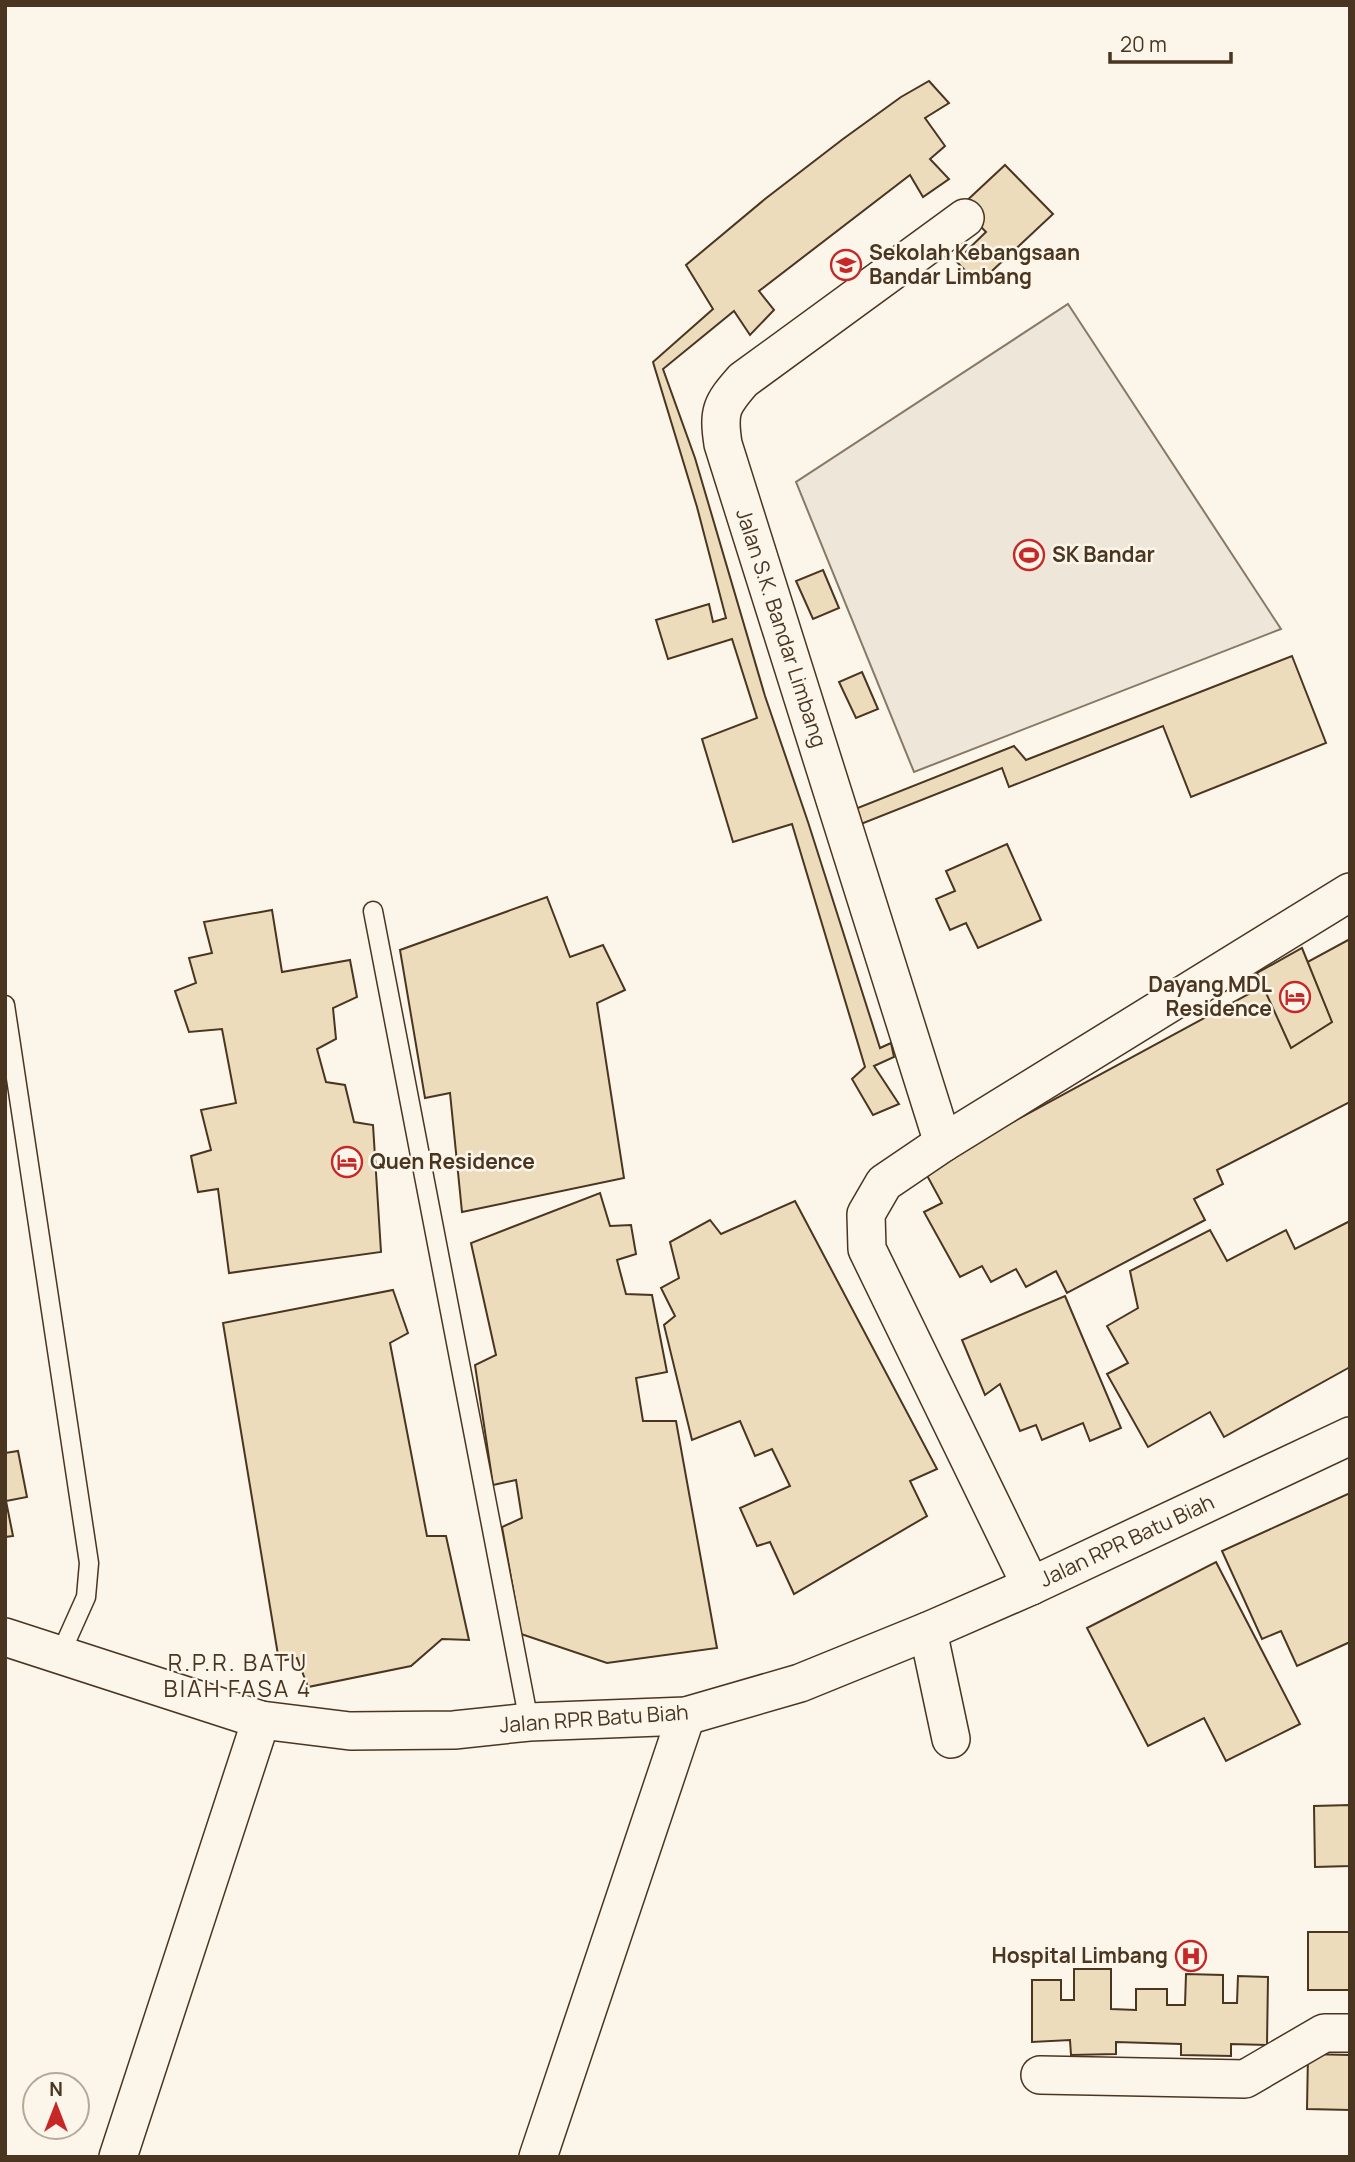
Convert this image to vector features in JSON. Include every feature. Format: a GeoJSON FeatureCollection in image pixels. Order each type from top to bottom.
{"type":"FeatureCollection","features":[{"type":"Feature","properties":{"kind":"street","name":"Jalan S.K. Bandar Limbang"},"geometry":{"type":"LineString","coordinates":[[943,1143],[723,444],[719,419],[727,397],[743,380],[965,218]]}},
{"type":"Feature","properties":{"kind":"street"},"geometry":{"type":"LineString","coordinates":[[1031,1586],[867,1249],[866,1214],[884,1182],[1350,892]]}},
{"type":"Feature","properties":{"kind":"street","name":"Jalan RPR Batu Biah"},"geometry":{"type":"LineString","coordinates":[[5,1637],[261,1720],[350,1731],[454,1730],[528,1722],[686,1716],[800,1684],[928,1631],[1031,1586],[1350,1436]]}},
{"type":"Feature","properties":{"kind":"street"},"geometry":{"type":"LineString","coordinates":[[928,1631],[951,1739]]}},
{"type":"Feature","properties":{"kind":"street"},"geometry":{"type":"LineString","coordinates":[[538,2157],[686,1716]]}},
{"type":"Feature","properties":{"kind":"street"},"geometry":{"type":"LineString","coordinates":[[118,2157],[261,1720]]}},
{"type":"Feature","properties":{"kind":"street"},"geometry":{"type":"LineString","coordinates":[[1040,2076],[1245,2080],[1324,2033],[1350,2033]]}},
{"type":"Feature","properties":{"kind":"lane"},"geometry":{"type":"LineString","coordinates":[[373,911],[528,1722]]}},
{"type":"Feature","properties":{"kind":"lane"},"geometry":{"type":"LineString","coordinates":[[5,1005],[89,1563],[86,1597],[60,1654]]}},
{"type":"Feature","properties":{"kind":"shaded area","name":"SK Bandar"},"geometry":{"type":"Polygon","coordinates":[[[1068,304],[1281,629],[914,772],[796,482],[1068,304]]]}},
{"type":"Feature","properties":{"kind":"building"},"geometry":{"type":"Polygon","coordinates":[[[929,81],[949,103],[925,118],[945,146],[930,159],[949,179],[923,197],[910,175],[759,291],[774,310],[750,335],[734,311],[663,369],[695,458],[765,696],[880,1048],[891,1043],[894,1057],[874,1066],[899,1104],[873,1115],[852,1079],[865,1067],[792,824],[733,842],[702,739],[757,718],[732,639],[668,659],[656,620],[709,604],[713,622],[726,618],[697,507],[653,362],[713,309],[686,265],[843,139],[901,97],[929,81]]]}},
{"type":"Feature","properties":{"kind":"building"},"geometry":{"type":"Polygon","coordinates":[[[1005,165],[1053,214],[978,284],[956,261],[986,232],[961,206],[1005,165]]]}},
{"type":"Feature","properties":{"kind":"building"},"geometry":{"type":"Polygon","coordinates":[[[823,570],[839,608],[813,619],[796,581],[823,570]]]}},
{"type":"Feature","properties":{"kind":"building"},"geometry":{"type":"Polygon","coordinates":[[[1292,656],[1326,743],[1191,797],[1163,726],[1009,787],[1002,768],[856,826],[850,811],[1014,746],[1026,760],[1292,656]]]}},
{"type":"Feature","properties":{"kind":"building"},"geometry":{"type":"Polygon","coordinates":[[[862,672],[878,709],[856,718],[839,682],[862,672]]]}},
{"type":"Feature","properties":{"kind":"building"},"geometry":{"type":"Polygon","coordinates":[[[1007,844],[1041,920],[978,948],[966,923],[950,930],[936,899],[955,891],[946,871],[1007,844]]]}},
{"type":"Feature","properties":{"kind":"building"},"geometry":{"type":"Polygon","coordinates":[[[547,897],[570,957],[603,945],[625,990],[597,1003],[624,1178],[462,1212],[450,1093],[425,1098],[400,950],[547,897]]]}},
{"type":"Feature","properties":{"kind":"building"},"geometry":{"type":"Polygon","coordinates":[[[272,910],[282,972],[350,960],[357,997],[333,1008],[336,1039],[317,1049],[326,1082],[345,1085],[354,1122],[373,1125],[381,1252],[229,1273],[218,1189],[198,1192],[191,1156],[211,1150],[201,1110],[236,1103],[222,1029],[189,1032],[175,991],[196,983],[189,958],[212,953],[204,922],[272,910]]]}},
{"type":"Feature","properties":{"kind":"building"},"geometry":{"type":"Polygon","coordinates":[[[1350,939],[1350,1102],[1217,1170],[1223,1184],[1194,1199],[1205,1220],[1067,1293],[1056,1271],[1026,1287],[1016,1269],[991,1282],[982,1266],[960,1277],[924,1212],[942,1203],[924,1170],[1350,939]]]}},
{"type":"Feature","properties":{"kind":"building","name":"Dayang MDL Residence"},"geometry":{"type":"Polygon","coordinates":[[[1302,948],[1332,1022],[1291,1048],[1257,973],[1302,948]]]}},
{"type":"Feature","properties":{"kind":"building"},"geometry":{"type":"Polygon","coordinates":[[[600,1193],[610,1226],[631,1225],[636,1254],[617,1260],[626,1294],[652,1295],[667,1372],[636,1378],[643,1421],[676,1421],[717,1648],[607,1663],[521,1634],[502,1527],[522,1518],[516,1480],[493,1485],[475,1365],[496,1355],[471,1243],[600,1193]]]}},
{"type":"Feature","properties":{"kind":"building"},"geometry":{"type":"Polygon","coordinates":[[[795,1201],[937,1469],[910,1481],[927,1516],[794,1594],[770,1542],[757,1546],[740,1508],[790,1486],[772,1449],[755,1456],[740,1421],[692,1440],[664,1325],[675,1316],[661,1288],[679,1278],[670,1242],[710,1220],[721,1234],[795,1201]]]}},
{"type":"Feature","properties":{"kind":"building"},"geometry":{"type":"Polygon","coordinates":[[[1350,1221],[1350,1367],[1224,1437],[1210,1412],[1148,1447],[1107,1374],[1128,1363],[1107,1326],[1138,1308],[1130,1271],[1210,1230],[1227,1261],[1286,1230],[1295,1249],[1350,1221]]]}},
{"type":"Feature","properties":{"kind":"building"},"geometry":{"type":"Polygon","coordinates":[[[393,1290],[408,1333],[390,1343],[427,1536],[446,1536],[469,1640],[442,1639],[411,1666],[308,1687],[297,1658],[279,1661],[223,1323],[393,1290]]]}},
{"type":"Feature","properties":{"kind":"building"},"geometry":{"type":"Polygon","coordinates":[[[1065,1296],[1121,1428],[1090,1441],[1083,1423],[1042,1440],[1036,1425],[1020,1431],[1000,1384],[985,1395],[962,1340],[1065,1296]]]}},
{"type":"Feature","properties":{"kind":"building"},"geometry":{"type":"Polygon","coordinates":[[[18,1451],[27,1497],[6,1501],[13,1536],[5,1537],[5,1453],[18,1451]]]}},
{"type":"Feature","properties":{"kind":"building"},"geometry":{"type":"Polygon","coordinates":[[[1350,1493],[1350,1642],[1297,1666],[1281,1631],[1262,1639],[1222,1551],[1350,1493]]]}},
{"type":"Feature","properties":{"kind":"building"},"geometry":{"type":"Polygon","coordinates":[[[1216,1562],[1300,1724],[1226,1761],[1204,1718],[1148,1746],[1087,1628],[1216,1562]]]}},
{"type":"Feature","properties":{"kind":"building"},"geometry":{"type":"Polygon","coordinates":[[[1350,1805],[1350,1866],[1315,1867],[1314,1806],[1350,1805]]]}},
{"type":"Feature","properties":{"kind":"building"},"geometry":{"type":"Polygon","coordinates":[[[1308,1932],[1350,1932],[1350,1990],[1308,1990],[1308,1932]]]}},
{"type":"Feature","properties":{"kind":"building"},"geometry":{"type":"Polygon","coordinates":[[[1074,1969],[1111,1969],[1111,2009],[1136,2010],[1136,1989],[1167,1989],[1167,2005],[1185,2005],[1186,1974],[1223,1975],[1223,2003],[1237,2003],[1238,1976],[1268,1977],[1267,2045],[1231,2044],[1231,2056],[1181,2055],[1181,2044],[1116,2042],[1116,2054],[1071,2055],[1070,2040],[1032,2042],[1032,1980],[1061,1980],[1061,2000],[1074,2000],[1074,1969]]]}},
{"type":"Feature","properties":{"kind":"building"},"geometry":{"type":"Polygon","coordinates":[[[1308,2054],[1350,2055],[1350,2110],[1307,2109],[1308,2054]]]}},
{"type":"Feature","properties":{"kind":"place","name":"Sekolah Kebangsaan Bandar Limbang"},"geometry":{"type":"Point","coordinates":[846,265]}},
{"type":"Feature","properties":{"kind":"place","name":"SK Bandar"},"geometry":{"type":"Point","coordinates":[1029,555]}},
{"type":"Feature","properties":{"kind":"place","name":"Dayang MDL Residence"},"geometry":{"type":"Point","coordinates":[1295,997]}},
{"type":"Feature","properties":{"kind":"place","name":"Quen Residence"},"geometry":{"type":"Point","coordinates":[347,1162]}},
{"type":"Feature","properties":{"kind":"place","name":"Hospital Limbang"},"geometry":{"type":"Point","coordinates":[1191,1956]}},
{"type":"Feature","properties":{"kind":"district","name":"R.P.R. BATU BIAH FASA 4"},"geometry":{"type":"Point","coordinates":[238,1676]}}]}
